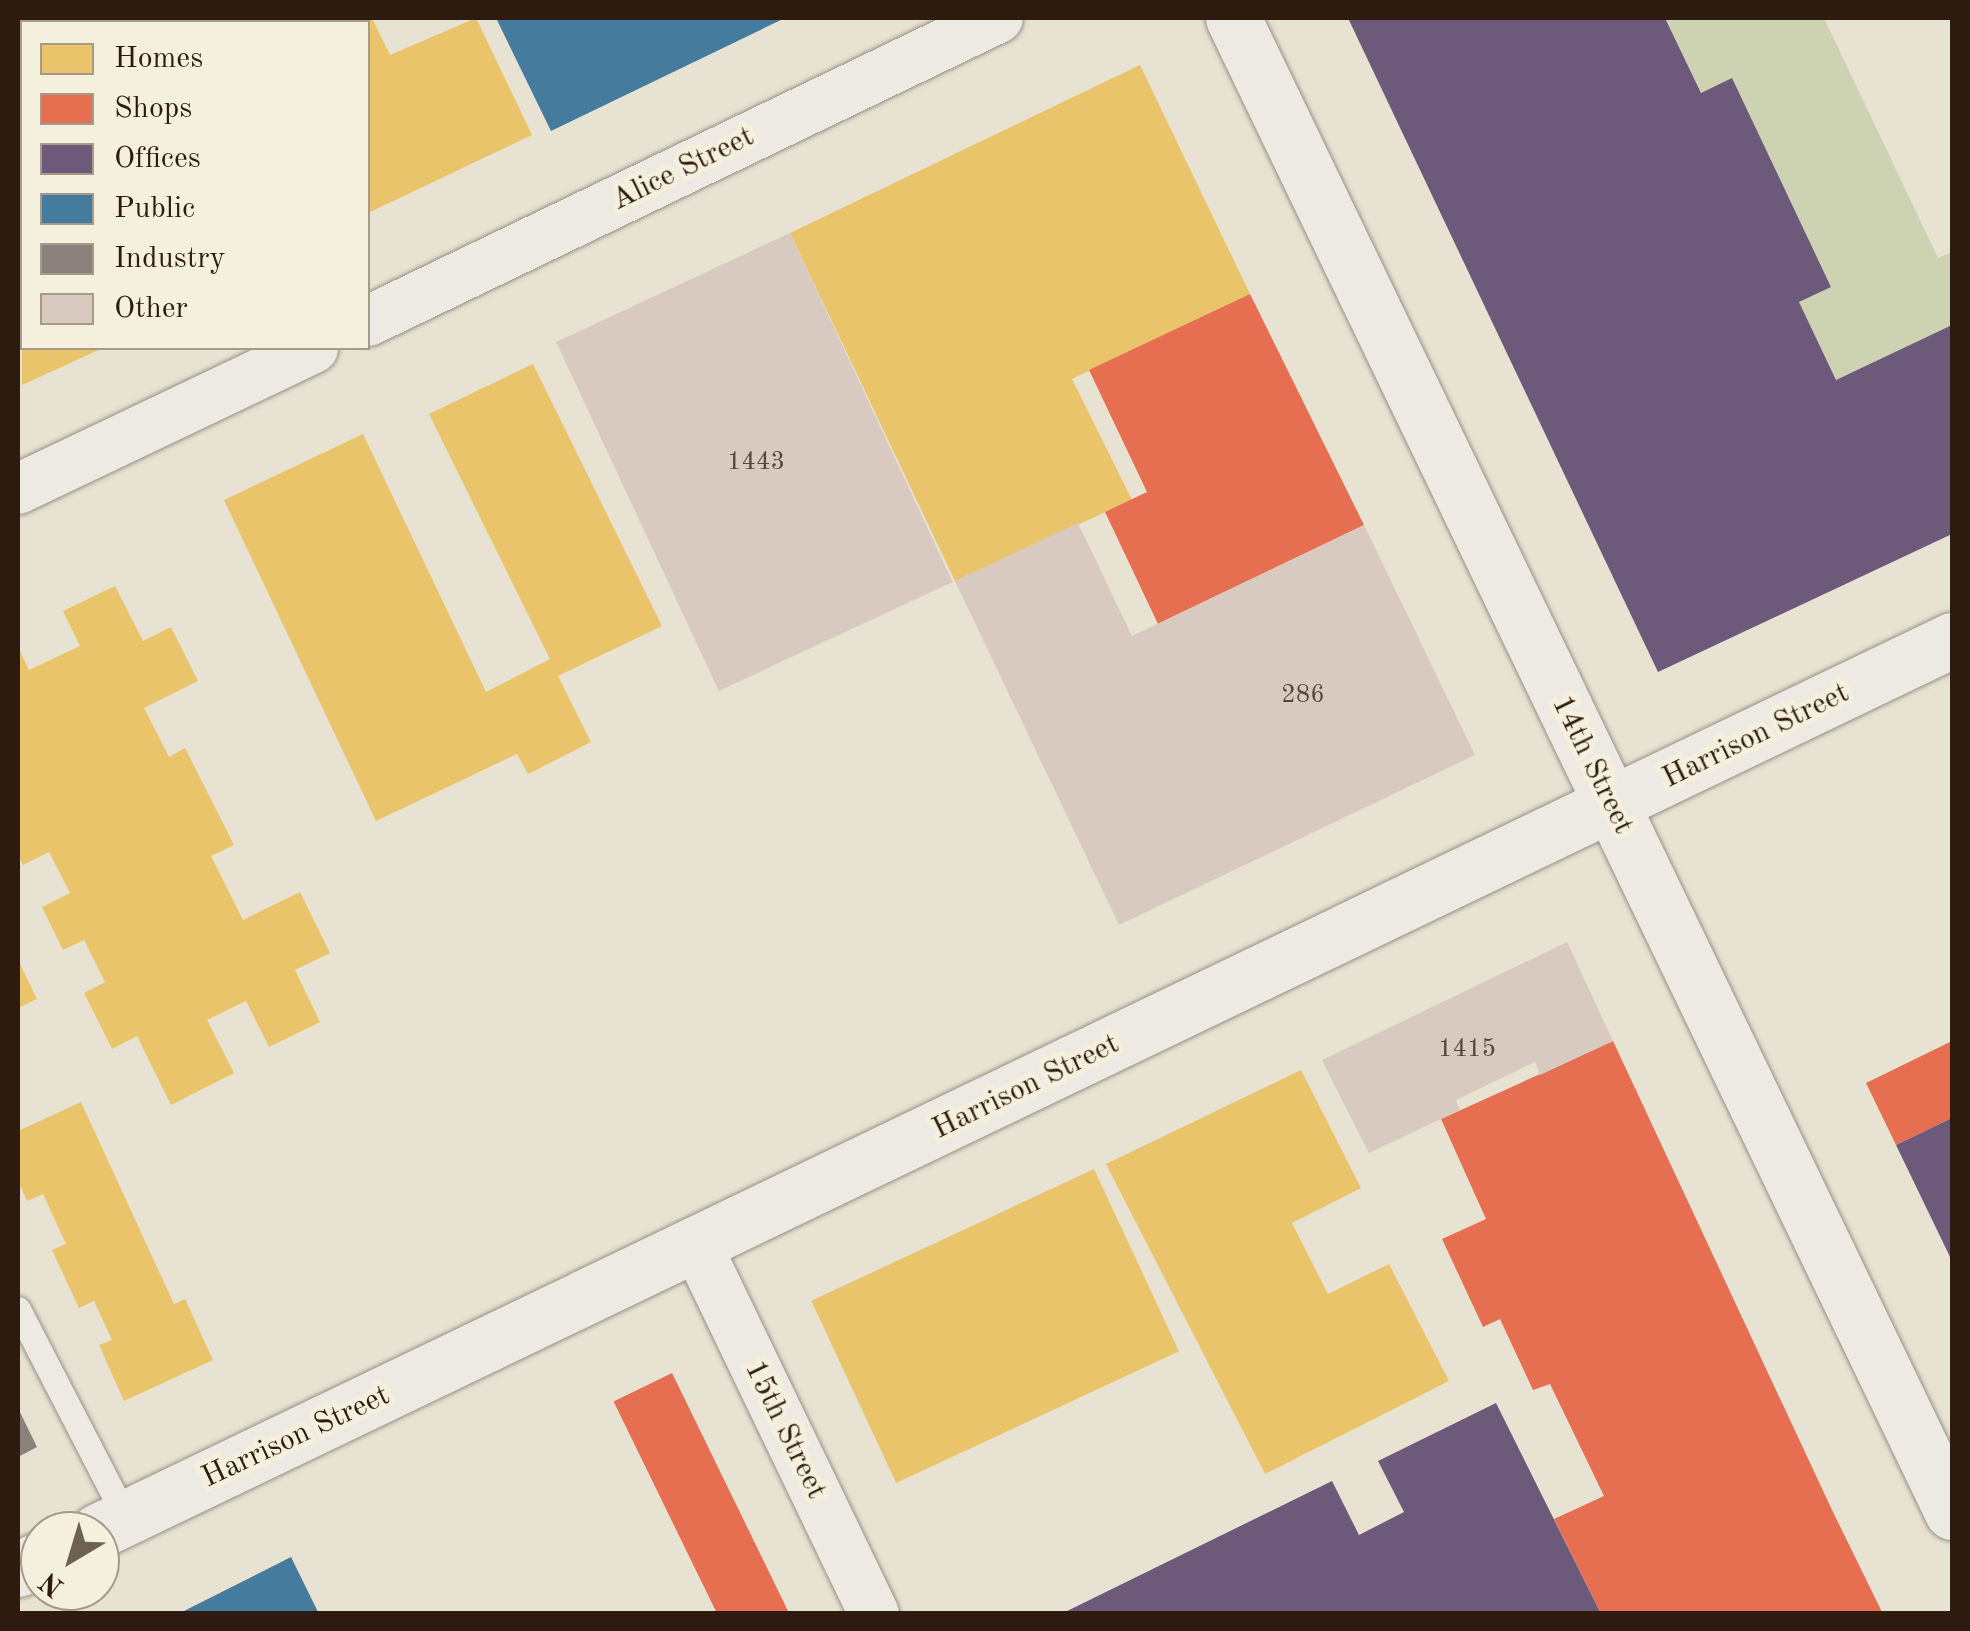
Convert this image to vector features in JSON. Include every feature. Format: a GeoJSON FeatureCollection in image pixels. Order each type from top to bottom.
{"type":"FeatureCollection","features":[{"type":"Feature","properties":{"kind":"street","name":"Alice Street"},"geometry":{"type":"LineString","coordinates":[[370,320],[998,18]]}},
{"type":"Feature","properties":{"kind":"street","name":"14th Street"},"geometry":{"type":"LineString","coordinates":[[1233,18],[1952,1512]]}},
{"type":"Feature","properties":{"kind":"street"},"geometry":{"type":"LineString","coordinates":[[18,490],[309,350]]}},
{"type":"Feature","properties":{"kind":"street","name":"Harrison Street"},"geometry":{"type":"LineString","coordinates":[[120,1520],[1952,640]]}},
{"type":"Feature","properties":{"kind":"street","name":"15th Street"},"geometry":{"type":"LineString","coordinates":[[697,1246],[874,1614]]}},
{"type":"Feature","properties":{"kind":"lane"},"geometry":{"type":"LineString","coordinates":[[18,1309],[106,1511]]}},
{"type":"Feature","properties":{"kind":"green space"},"geometry":{"type":"Polygon","coordinates":[[[1665,18],[1824,18],[1938,258],[1952,252],[1952,325],[1836,380],[1799,302],[1831,287],[1732,79],[1701,93],[1665,18]]]}},
{"type":"Feature","properties":{"kind":"building: Homes"},"geometry":{"type":"Polygon","coordinates":[[[43,18],[170,18],[170,20],[43,18]]]}},
{"type":"Feature","properties":{"kind":"building: Homes"},"geometry":{"type":"Polygon","coordinates":[[[200,18],[372,18],[390,55],[476,18],[532,135],[370,212],[370,20],[200,18]]]}},
{"type":"Feature","properties":{"kind":"building: Homes"},"geometry":{"type":"Polygon","coordinates":[[[1140,65],[1250,294],[1072,379],[1132,500],[955,581],[790,233],[1140,65]]]}},
{"type":"Feature","properties":{"kind":"building: Homes"},"geometry":{"type":"Polygon","coordinates":[[[22,350],[99,350],[22,385],[22,350]]]}},
{"type":"Feature","properties":{"kind":"building: Homes"},"geometry":{"type":"Polygon","coordinates":[[[533,364],[662,626],[558,676],[591,742],[528,774],[517,754],[376,821],[224,500],[363,434],[486,692],[550,659],[429,414],[533,364]]]}},
{"type":"Feature","properties":{"kind":"building: Homes"},"geometry":{"type":"Polygon","coordinates":[[[115,586],[143,641],[171,627],[198,681],[144,708],[169,757],[185,748],[234,845],[211,856],[243,920],[300,892],[330,953],[295,970],[320,1022],[269,1047],[246,1001],[207,1020],[234,1073],[171,1105],[137,1036],[112,1049],[84,993],[105,982],[84,940],[63,950],[42,907],[70,893],[49,852],[23,865],[18,855],[18,647],[29,670],[80,646],[63,611],[115,586]]]}},
{"type":"Feature","properties":{"kind":"building: Homes"},"geometry":{"type":"Polygon","coordinates":[[[18,960],[37,999],[18,1008],[18,960]]]}},
{"type":"Feature","properties":{"kind":"building: Homes"},"geometry":{"type":"Polygon","coordinates":[[[1301,1070],[1361,1188],[1292,1223],[1328,1294],[1389,1264],[1449,1381],[1265,1474],[1106,1164],[1301,1070]]]}},
{"type":"Feature","properties":{"kind":"building: Homes"},"geometry":{"type":"Polygon","coordinates":[[[81,1102],[174,1304],[185,1299],[213,1360],[124,1401],[99,1345],[112,1340],[94,1301],[79,1308],[52,1250],[66,1244],[43,1194],[27,1201],[18,1181],[18,1131],[81,1102]]]}},
{"type":"Feature","properties":{"kind":"building: Homes"},"geometry":{"type":"Polygon","coordinates":[[[1094,1169],[1179,1351],[896,1483],[811,1301],[1094,1169]]]}},
{"type":"Feature","properties":{"kind":"building: Shops"},"geometry":{"type":"Polygon","coordinates":[[[1250,294],[1364,525],[1158,624],[1105,512],[1147,492],[1089,370],[1250,294]]]}},
{"type":"Feature","properties":{"kind":"building: Shops"},"geometry":{"type":"Polygon","coordinates":[[[1613,1041],[1883,1614],[1601,1614],[1554,1519],[1604,1496],[1550,1384],[1533,1390],[1500,1319],[1483,1327],[1442,1239],[1486,1219],[1441,1119],[1613,1041]]]}},
{"type":"Feature","properties":{"kind":"building: Shops"},"geometry":{"type":"Polygon","coordinates":[[[1952,1041],[1952,1118],[1896,1145],[1866,1083],[1952,1041]]]}},
{"type":"Feature","properties":{"kind":"building: Shops"},"geometry":{"type":"Polygon","coordinates":[[[672,1373],[789,1614],[717,1614],[614,1401],[672,1373]]]}},
{"type":"Feature","properties":{"kind":"building: Offices"},"geometry":{"type":"Polygon","coordinates":[[[1348,18],[1665,18],[1701,93],[1732,78],[1831,287],[1799,302],[1836,380],[1952,325],[1952,534],[1658,672],[1348,18]]]}},
{"type":"Feature","properties":{"kind":"building: Offices"},"geometry":{"type":"Polygon","coordinates":[[[1952,1118],[1952,1261],[1896,1145],[1952,1118]]]}},
{"type":"Feature","properties":{"kind":"building: Offices"},"geometry":{"type":"Polygon","coordinates":[[[1496,1403],[1601,1614],[1061,1614],[1332,1481],[1359,1535],[1404,1512],[1378,1461],[1496,1403]]]}},
{"type":"Feature","properties":{"kind":"building: Public"},"geometry":{"type":"Polygon","coordinates":[[[496,18],[785,18],[551,131],[496,18]]]}},
{"type":"Feature","properties":{"kind":"building: Public"},"geometry":{"type":"Polygon","coordinates":[[[291,1557],[319,1614],[178,1614],[291,1557]]]}},
{"type":"Feature","properties":{"kind":"building: Industry"},"geometry":{"type":"Polygon","coordinates":[[[18,1408],[37,1447],[18,1457],[18,1408]]]}},
{"type":"Feature","properties":{"kind":"building: Other"},"geometry":{"type":"Polygon","coordinates":[[[790,233],[953,582],[719,691],[556,342],[790,233]]]}},
{"type":"Feature","properties":{"kind":"building: Other"},"geometry":{"type":"Polygon","coordinates":[[[1078,523],[1132,636],[1364,525],[1475,755],[1119,925],[955,581],[1078,523]]]}},
{"type":"Feature","properties":{"kind":"building: Other"},"geometry":{"type":"Polygon","coordinates":[[[1567,942],[1613,1041],[1540,1075],[1535,1062],[1456,1100],[1460,1110],[1369,1153],[1322,1060],[1567,942]]]}}]}
